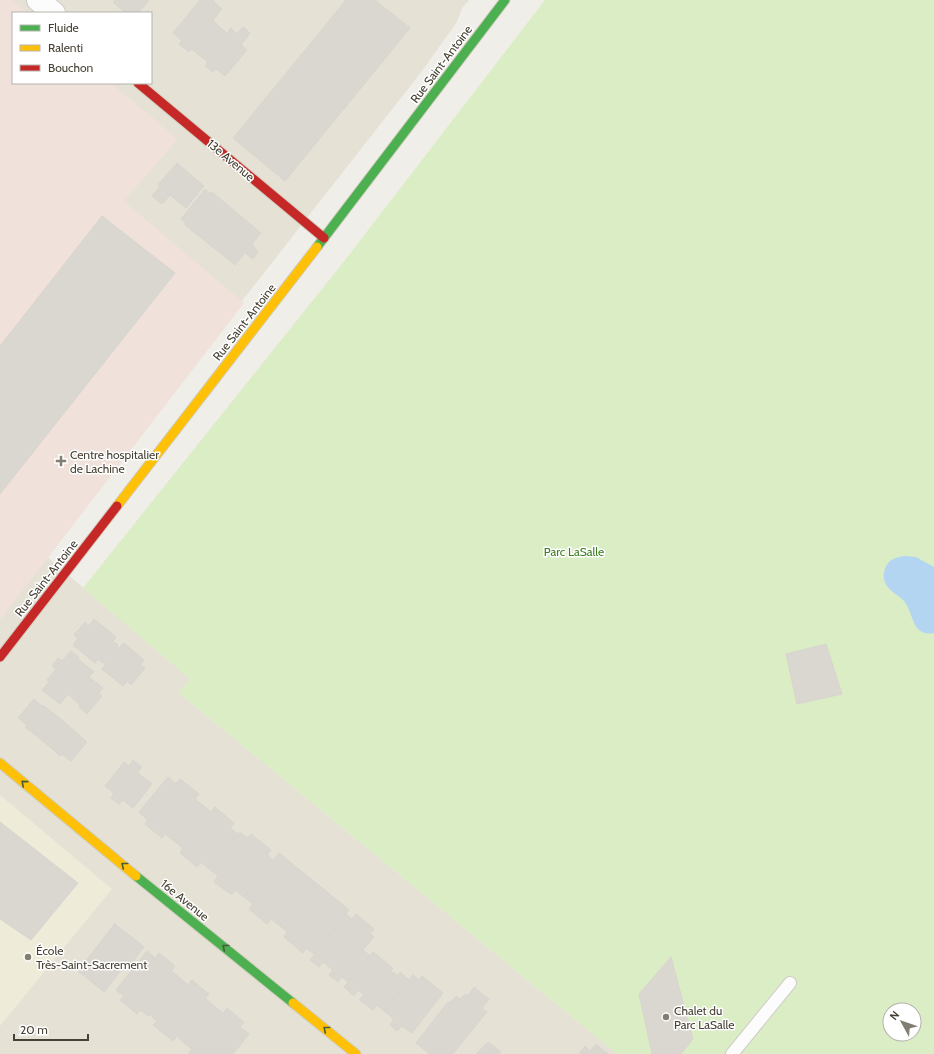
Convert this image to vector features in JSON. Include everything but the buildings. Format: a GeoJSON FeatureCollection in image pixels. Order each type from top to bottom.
{"type":"FeatureCollection","features":[{"type":"Feature","properties":{"kind":"street"},"geometry":{"type":"LineString","coordinates":[[38,0],[53,12]]}},
{"type":"Feature","properties":{"kind":"street","name":"Rue Saint-Antoine"},"geometry":{"type":"LineString","coordinates":[[0,657],[324,238],[499,2]]}},
{"type":"Feature","properties":{"kind":"street","name":"13e Avenue"},"geometry":{"type":"LineString","coordinates":[[139,84],[324,238]]}},
{"type":"Feature","properties":{"kind":"street","name":"16e Avenue"},"geometry":{"type":"LineString","coordinates":[[0,763],[356,1054]]}},
{"type":"Feature","properties":{"kind":"lane"},"geometry":{"type":"LineString","coordinates":[[732,1054],[790,983]]}},
{"type":"Feature","properties":{"kind":"shaded area"},"geometry":{"type":"Polygon","coordinates":[[[0,0],[469,0],[462,8],[457,22],[422,71],[44,554],[190,679],[179,693],[617,1054],[0,1054],[0,0]]]}},
{"type":"Feature","properties":{"kind":"shaded area","name":"Centre hospitalier de Lachine"},"geometry":{"type":"Polygon","coordinates":[[[0,0],[12,0],[26,12],[12,12],[12,84],[112,84],[178,139],[124,201],[244,303],[0,620],[0,0]]]}},
{"type":"Feature","properties":{"kind":"shaded area","name":"École Très-Saint-Sacrement"},"geometry":{"type":"Polygon","coordinates":[[[0,795],[112,889],[0,1026],[0,795]]]}},
{"type":"Feature","properties":{"kind":"green space","name":"Parc LaSalle"},"geometry":{"type":"Polygon","coordinates":[[[545,0],[934,0],[934,1054],[617,1054],[179,693],[190,679],[83,588],[342,264],[545,0]]]}},
{"type":"Feature","properties":{"kind":"water"},"geometry":{"type":"Polygon","coordinates":[[[905,556],[916,557],[934,567],[934,633],[921,632],[917,628],[907,605],[889,588],[885,582],[885,569],[889,562],[896,558],[905,556]]]}},
{"type":"Feature","properties":{"kind":"traffic: fast"},"geometry":{"type":"LineString","coordinates":[[317,247],[505,0]]}},
{"type":"Feature","properties":{"kind":"traffic: fast"},"geometry":{"type":"LineString","coordinates":[[136,876],[293,1003]]}},
{"type":"Feature","properties":{"kind":"traffic: slow"},"geometry":{"type":"LineString","coordinates":[[117,506],[317,247]]}},
{"type":"Feature","properties":{"kind":"traffic: slow"},"geometry":{"type":"LineString","coordinates":[[0,763],[136,876]]}},
{"type":"Feature","properties":{"kind":"traffic: slow"},"geometry":{"type":"LineString","coordinates":[[293,1003],[356,1054]]}},
{"type":"Feature","properties":{"kind":"traffic: jam"},"geometry":{"type":"LineString","coordinates":[[139,84],[324,238]]}},
{"type":"Feature","properties":{"kind":"traffic: jam"},"geometry":{"type":"LineString","coordinates":[[0,657],[117,506]]}},
{"type":"Feature","properties":{"kind":"place","name":"Centre hospitalier de Lachine"},"geometry":{"type":"Point","coordinates":[61,461]}},
{"type":"Feature","properties":{"kind":"place","name":"École Très-Saint-Sacrement"},"geometry":{"type":"Point","coordinates":[28,957]}},
{"type":"Feature","properties":{"kind":"place","name":"Chalet du Parc LaSalle"},"geometry":{"type":"Point","coordinates":[666,1017]}}]}
